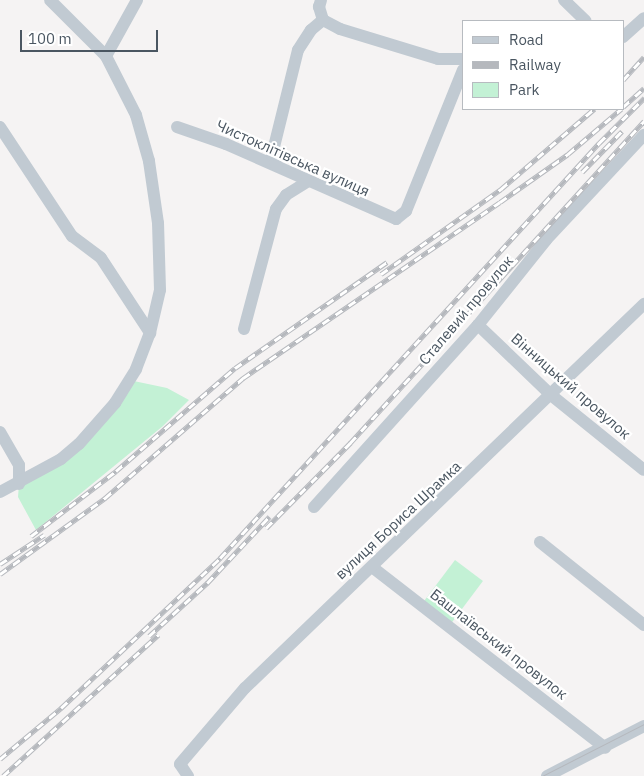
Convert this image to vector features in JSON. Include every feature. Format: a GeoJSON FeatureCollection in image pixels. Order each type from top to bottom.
{"type":"FeatureCollection","features":[{"type":"Feature","properties":{"kind":"street"},"geometry":{"type":"LineString","coordinates":[[0,492],[19,484],[79,444],[115,403],[136,369],[150,332],[160,290],[158,223],[149,161],[136,115],[106,56],[50,0]]}},
{"type":"Feature","properties":{"kind":"street"},"geometry":{"type":"LineString","coordinates":[[106,56],[137,0]]}},
{"type":"Feature","properties":{"kind":"street"},"geometry":{"type":"LineString","coordinates":[[322,0],[319,7],[323,20],[340,29],[438,59],[462,59]]}},
{"type":"Feature","properties":{"kind":"street"},"geometry":{"type":"LineString","coordinates":[[564,0],[585,20]]}},
{"type":"Feature","properties":{"kind":"street"},"geometry":{"type":"LineString","coordinates":[[628,34],[644,18]]}},
{"type":"Feature","properties":{"kind":"street"},"geometry":{"type":"LineString","coordinates":[[277,166],[272,155],[298,50],[311,30],[323,20]]}},
{"type":"Feature","properties":{"kind":"street","name":"Чистоклітівська вулиця"},"geometry":{"type":"LineString","coordinates":[[177,126],[277,166],[396,219],[406,211],[462,72]]}},
{"type":"Feature","properties":{"kind":"street"},"geometry":{"type":"LineString","coordinates":[[0,127],[72,236],[101,258],[150,332]]}},
{"type":"Feature","properties":{"kind":"street","name":"Сталевий провулок"},"geometry":{"type":"LineString","coordinates":[[314,507],[478,325],[546,240],[644,135]]}},
{"type":"Feature","properties":{"kind":"street"},"geometry":{"type":"LineString","coordinates":[[244,330],[276,210],[286,196],[308,181]]}},
{"type":"Feature","properties":{"kind":"street","name":"вулиця Бориса Шрамка"},"geometry":{"type":"LineString","coordinates":[[188,776],[180,764],[245,688],[644,304]]}},
{"type":"Feature","properties":{"kind":"street","name":"Вінницький провулок"},"geometry":{"type":"LineString","coordinates":[[478,325],[552,394],[644,470]]}},
{"type":"Feature","properties":{"kind":"street"},"geometry":{"type":"LineString","coordinates":[[0,432],[19,465],[19,484]]}},
{"type":"Feature","properties":{"kind":"street"},"geometry":{"type":"LineString","coordinates":[[540,542],[644,625]]}},
{"type":"Feature","properties":{"kind":"street","name":"Башлаївський провулок"},"geometry":{"type":"LineString","coordinates":[[372,566],[605,748]]}},
{"type":"Feature","properties":{"kind":"street"},"geometry":{"type":"LineString","coordinates":[[547,776],[605,748],[644,726]]}},
{"type":"Feature","properties":{"kind":"green space"},"geometry":{"type":"Polygon","coordinates":[[[129,380],[167,388],[189,400],[163,426],[36,530],[18,497],[19,484],[61,459],[129,380]]]}},
{"type":"Feature","properties":{"kind":"green space"},"geometry":{"type":"Polygon","coordinates":[[[455,560],[483,581],[451,623],[423,602],[455,560]]]}},
{"type":"Feature","properties":{"kind":"tram line"},"geometry":{"type":"LineString","coordinates":[[542,776],[644,724]]}},
{"type":"Feature","properties":{"kind":"railway"},"geometry":{"type":"LineString","coordinates":[[624,79],[644,57]]}},
{"type":"Feature","properties":{"kind":"railway"},"geometry":{"type":"LineString","coordinates":[[624,106],[644,88]]}},
{"type":"Feature","properties":{"kind":"railway"},"geometry":{"type":"LineString","coordinates":[[0,759],[61,708],[220,558],[599,143],[644,98]]}},
{"type":"Feature","properties":{"kind":"railway"},"geometry":{"type":"LineString","coordinates":[[381,274],[501,189],[593,110]]}},
{"type":"Feature","properties":{"kind":"railway"},"geometry":{"type":"LineString","coordinates":[[0,574],[105,498],[243,378],[568,154],[620,110]]}},
{"type":"Feature","properties":{"kind":"railway"},"geometry":{"type":"LineString","coordinates":[[266,528],[350,443],[644,121]]}},
{"type":"Feature","properties":{"kind":"railway"},"geometry":{"type":"LineString","coordinates":[[582,172],[622,131]]}},
{"type":"Feature","properties":{"kind":"railway"},"geometry":{"type":"LineString","coordinates":[[31,536],[116,471],[235,368],[387,262]]}},
{"type":"Feature","properties":{"kind":"railway"},"geometry":{"type":"LineString","coordinates":[[149,636],[207,583],[269,517]]}},
{"type":"Feature","properties":{"kind":"railway"},"geometry":{"type":"LineString","coordinates":[[0,564],[44,535]]}},
{"type":"Feature","properties":{"kind":"railway"},"geometry":{"type":"LineString","coordinates":[[3,776],[158,635]]}}]}
